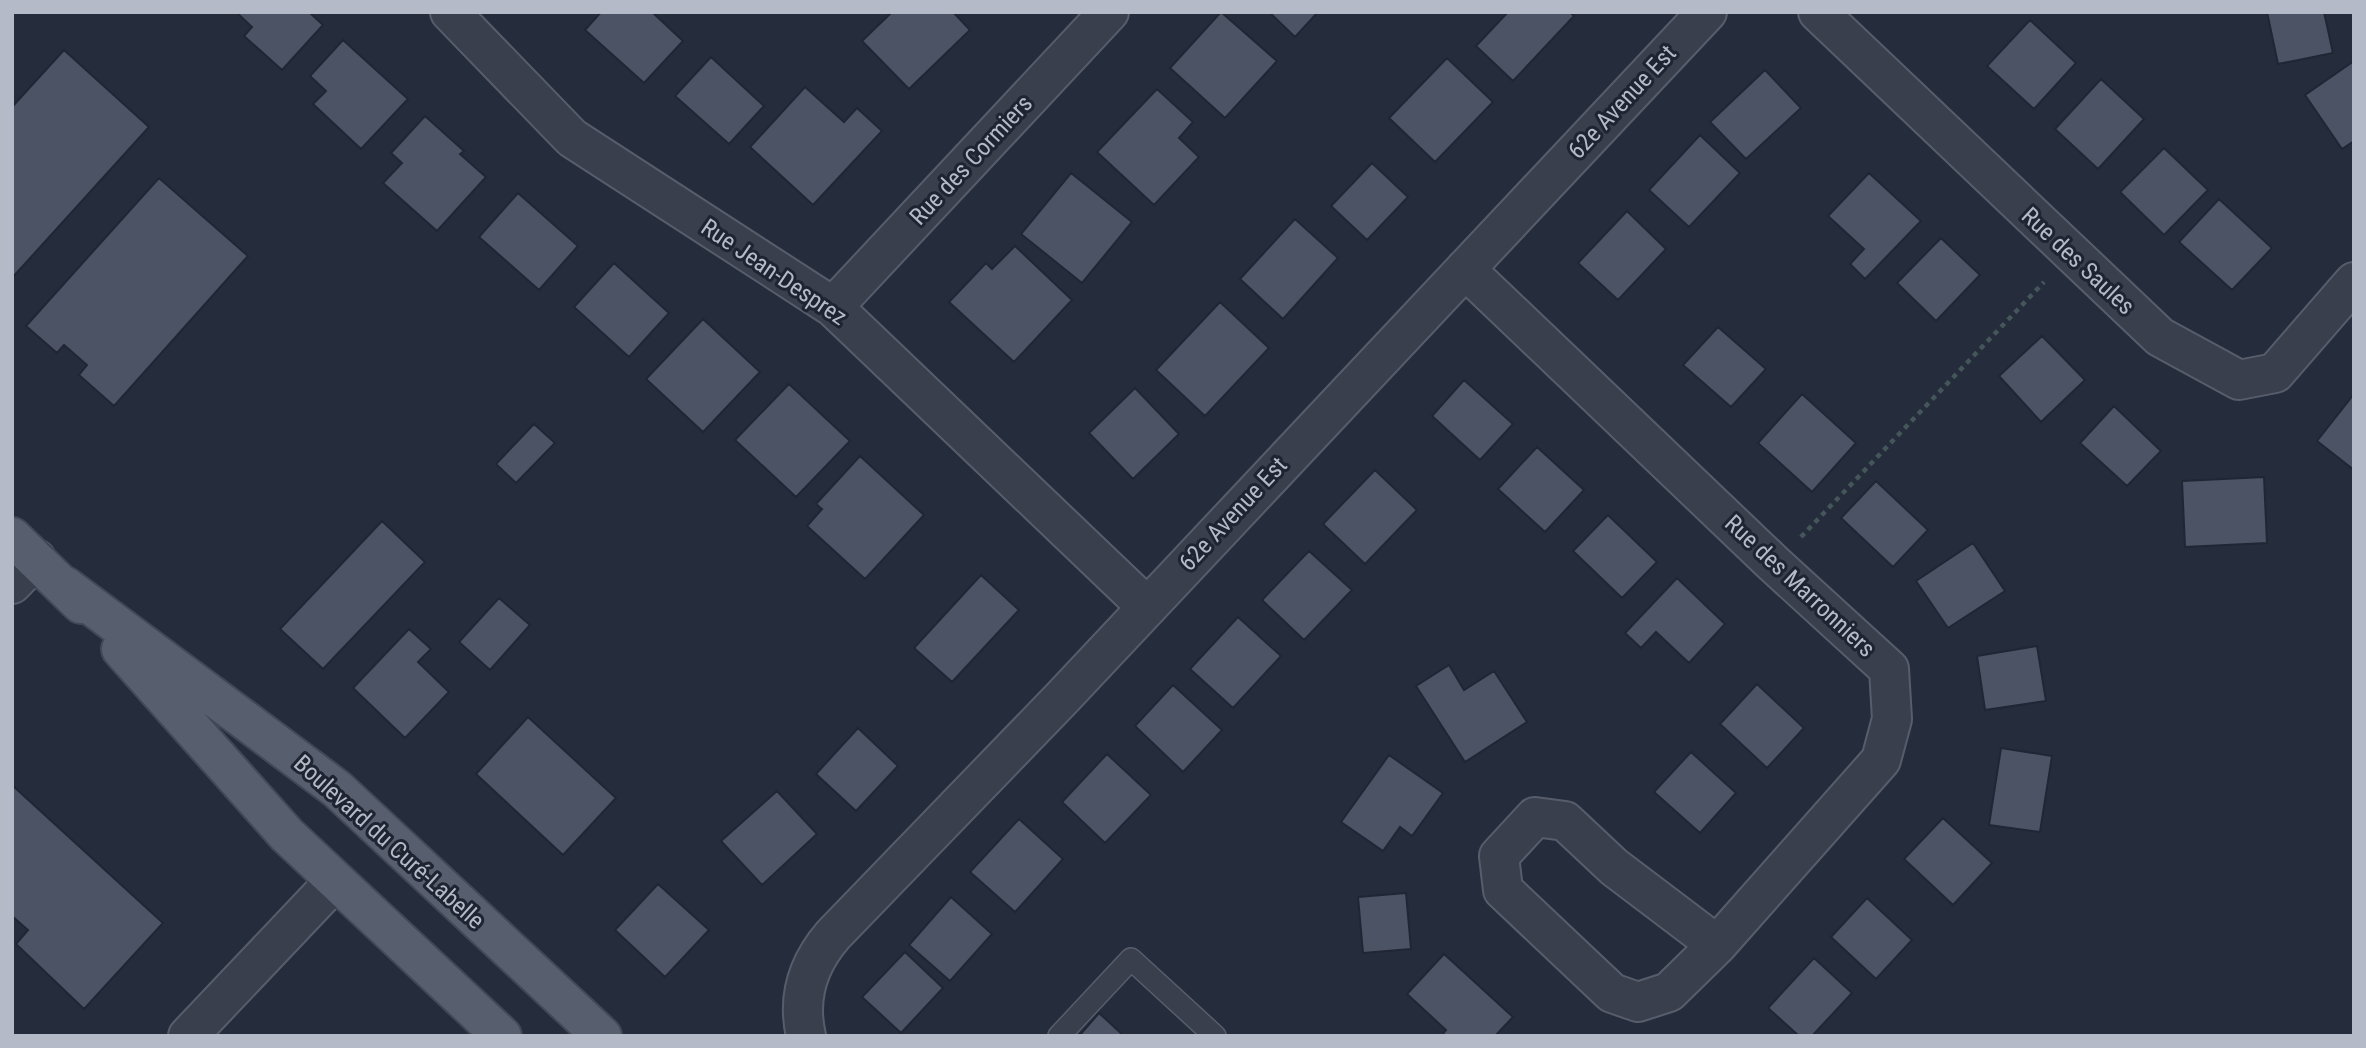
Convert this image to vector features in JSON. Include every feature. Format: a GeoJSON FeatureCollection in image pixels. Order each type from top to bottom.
{"type":"FeatureCollection","features":[{"type":"Feature","properties":{"kind":"main road","name":"Boulevard du Curé-Labelle"},"geometry":{"type":"LineString","coordinates":[[20,560],[65,586],[337,789],[602,1036]]}},
{"type":"Feature","properties":{"kind":"main road","name":"Boulevard du Curé-Labelle"},"geometry":{"type":"LineString","coordinates":[[65,586],[287,835],[502,1036]]}},
{"type":"Feature","properties":{"kind":"street","name":"Rue des Cormiers"},"geometry":{"type":"LineString","coordinates":[[834,307],[1109,12]]}},
{"type":"Feature","properties":{"kind":"street","name":"62e Avenue Est"},"geometry":{"type":"LineString","coordinates":[[806,1036],[802,1011],[806,983],[822,948],[1053,708],[1707,12]]}},
{"type":"Feature","properties":{"kind":"street","name":"Rue des Saules"},"geometry":{"type":"LineString","coordinates":[[1818,12],[2160,337],[2239,380],[2275,373],[2354,282]]}},
{"type":"Feature","properties":{"kind":"street","name":"Rue Jean-Desprez"},"geometry":{"type":"LineString","coordinates":[[467,17],[572,138],[834,307],[1146,606]]}},
{"type":"Feature","properties":{"kind":"street","name":"Rue des Marronniers"},"geometry":{"type":"LineString","coordinates":[[1465,269],[1774,564],[1889,669],[1892,719],[1881,760],[1717,945],[1669,992],[1638,1002],[1612,993],[1503,890],[1499,856],[1535,817],[1565,821],[1614,867],[1717,945]]}},
{"type":"Feature","properties":{"kind":"street"},"geometry":{"type":"LineString","coordinates":[[188,1036],[335,881]]}},
{"type":"Feature","properties":{"kind":"lane"},"geometry":{"type":"LineString","coordinates":[[1059,1036],[1131,959],[1215,1036]]}},
{"type":"Feature","properties":{"kind":"path"},"geometry":{"type":"LineString","coordinates":[[1794,545],[2049,276]]}},
{"type":"Feature","properties":{"kind":"building"},"geometry":{"type":"Polygon","coordinates":[[[236,12],[309,12],[323,25],[282,70],[244,36],[252,27],[236,12]]]}},
{"type":"Feature","properties":{"kind":"building"},"geometry":{"type":"Polygon","coordinates":[[[601,12],[652,12],[683,41],[644,83],[585,30],[601,12]]]}},
{"type":"Feature","properties":{"kind":"building"},"geometry":{"type":"Polygon","coordinates":[[[892,12],[953,12],[970,30],[909,89],[862,41],[892,12]]]}},
{"type":"Feature","properties":{"kind":"building"},"geometry":{"type":"Polygon","coordinates":[[[1221,12],[1277,61],[1225,118],[1170,68],[1221,12]]]}},
{"type":"Feature","properties":{"kind":"building"},"geometry":{"type":"Polygon","coordinates":[[[1269,12],[1318,12],[1295,37],[1269,12]]]}},
{"type":"Feature","properties":{"kind":"building"},"geometry":{"type":"Polygon","coordinates":[[[1508,12],[1570,12],[1574,16],[1513,81],[1476,46],[1508,12]]]}},
{"type":"Feature","properties":{"kind":"building"},"geometry":{"type":"Polygon","coordinates":[[[2267,12],[2324,12],[2333,53],[2278,64],[2267,12]]]}},
{"type":"Feature","properties":{"kind":"building"},"geometry":{"type":"Polygon","coordinates":[[[2030,20],[2076,63],[2034,109],[1987,66],[2030,20]]]}},
{"type":"Feature","properties":{"kind":"building"},"geometry":{"type":"Polygon","coordinates":[[[343,40],[408,99],[361,149],[313,104],[326,91],[310,76],[343,40]]]}},
{"type":"Feature","properties":{"kind":"building"},"geometry":{"type":"Polygon","coordinates":[[[64,50],[149,127],[12,278],[12,107],[64,50]]]}},
{"type":"Feature","properties":{"kind":"building"},"geometry":{"type":"Polygon","coordinates":[[[711,57],[764,106],[729,144],[675,96],[711,57]]]}},
{"type":"Feature","properties":{"kind":"building"},"geometry":{"type":"Polygon","coordinates":[[[1447,58],[1493,102],[1435,162],[1389,118],[1447,58]]]}},
{"type":"Feature","properties":{"kind":"building"},"geometry":{"type":"Polygon","coordinates":[[[2354,61],[2354,141],[2342,149],[2305,95],[2354,61]]]}},
{"type":"Feature","properties":{"kind":"building"},"geometry":{"type":"Polygon","coordinates":[[[1765,70],[1801,108],[1746,159],[1710,122],[1765,70]]]}},
{"type":"Feature","properties":{"kind":"building"},"geometry":{"type":"Polygon","coordinates":[[[2101,79],[2144,119],[2098,169],[2055,129],[2101,79]]]}},
{"type":"Feature","properties":{"kind":"building"},"geometry":{"type":"Polygon","coordinates":[[[805,87],[844,122],[857,108],[882,131],[813,205],[750,147],[805,87]]]}},
{"type":"Feature","properties":{"kind":"building"},"geometry":{"type":"Polygon","coordinates":[[[1157,89],[1193,122],[1179,138],[1199,157],[1154,205],[1097,152],[1157,89]]]}},
{"type":"Feature","properties":{"kind":"building"},"geometry":{"type":"Polygon","coordinates":[[[425,116],[464,151],[460,154],[486,177],[437,231],[383,183],[402,163],[391,153],[425,116]]]}},
{"type":"Feature","properties":{"kind":"building"},"geometry":{"type":"Polygon","coordinates":[[[1700,135],[1740,173],[1689,227],[1649,190],[1700,135]]]}},
{"type":"Feature","properties":{"kind":"building"},"geometry":{"type":"Polygon","coordinates":[[[2164,148],[2208,190],[2164,235],[2120,192],[2164,148]]]}},
{"type":"Feature","properties":{"kind":"building"},"geometry":{"type":"Polygon","coordinates":[[[1372,163],[1408,197],[1367,240],[1331,206],[1372,163]]]}},
{"type":"Feature","properties":{"kind":"building"},"geometry":{"type":"Polygon","coordinates":[[[1071,173],[1132,222],[1082,283],[1021,234],[1071,173]]]}},
{"type":"Feature","properties":{"kind":"building"},"geometry":{"type":"Polygon","coordinates":[[[1869,173],[1921,221],[1865,279],[1850,264],[1864,249],[1828,216],[1869,173]]]}},
{"type":"Feature","properties":{"kind":"building"},"geometry":{"type":"Polygon","coordinates":[[[159,178],[248,256],[114,406],[79,375],[87,365],[64,345],[57,353],[26,326],[159,178]]]}},
{"type":"Feature","properties":{"kind":"building"},"geometry":{"type":"Polygon","coordinates":[[[518,193],[578,246],[539,290],[479,237],[518,193]]]}},
{"type":"Feature","properties":{"kind":"building"},"geometry":{"type":"Polygon","coordinates":[[[2219,199],[2272,248],[2232,290],[2179,242],[2219,199]]]}},
{"type":"Feature","properties":{"kind":"building"},"geometry":{"type":"Polygon","coordinates":[[[1627,211],[1666,249],[1618,300],[1578,263],[1627,211]]]}},
{"type":"Feature","properties":{"kind":"building"},"geometry":{"type":"Polygon","coordinates":[[[1295,219],[1338,258],[1283,319],[1240,279],[1295,219]]]}},
{"type":"Feature","properties":{"kind":"building"},"geometry":{"type":"Polygon","coordinates":[[[1941,238],[1980,275],[1936,321],[1897,283],[1941,238]]]}},
{"type":"Feature","properties":{"kind":"building"},"geometry":{"type":"Polygon","coordinates":[[[1015,246],[1072,300],[1014,362],[949,302],[986,263],[992,269],[1015,246]]]}},
{"type":"Feature","properties":{"kind":"building"},"geometry":{"type":"Polygon","coordinates":[[[614,263],[669,313],[629,357],[574,307],[614,263]]]}},
{"type":"Feature","properties":{"kind":"building"},"geometry":{"type":"Polygon","coordinates":[[[1220,302],[1269,348],[1205,416],[1156,370],[1220,302]]]}},
{"type":"Feature","properties":{"kind":"building"},"geometry":{"type":"Polygon","coordinates":[[[703,319],[760,372],[703,432],[646,379],[703,319]]]}},
{"type":"Feature","properties":{"kind":"building"},"geometry":{"type":"Polygon","coordinates":[[[1718,327],[1766,369],[1731,407],[1683,365],[1718,327]]]}},
{"type":"Feature","properties":{"kind":"building"},"geometry":{"type":"Polygon","coordinates":[[[2042,336],[2085,380],[2041,422],[1999,376],[2042,336]]]}},
{"type":"Feature","properties":{"kind":"building"},"geometry":{"type":"Polygon","coordinates":[[[1464,380],[1513,424],[1480,460],[1432,416],[1464,380]]]}},
{"type":"Feature","properties":{"kind":"building"},"geometry":{"type":"Polygon","coordinates":[[[789,384],[850,441],[796,497],[735,440],[789,384]]]}},
{"type":"Feature","properties":{"kind":"building"},"geometry":{"type":"Polygon","coordinates":[[[1135,388],[1179,434],[1133,479],[1089,433],[1135,388]]]}},
{"type":"Feature","properties":{"kind":"building"},"geometry":{"type":"Polygon","coordinates":[[[1802,394],[1856,443],[1812,492],[1758,443],[1802,394]]]}},
{"type":"Feature","properties":{"kind":"building"},"geometry":{"type":"Polygon","coordinates":[[[2354,394],[2354,470],[2317,441],[2354,394]]]}},
{"type":"Feature","properties":{"kind":"building"},"geometry":{"type":"Polygon","coordinates":[[[2114,406],[2161,451],[2127,486],[2080,443],[2114,406]]]}},
{"type":"Feature","properties":{"kind":"building"},"geometry":{"type":"Polygon","coordinates":[[[534,424],[555,443],[516,483],[496,464],[534,424]]]}},
{"type":"Feature","properties":{"kind":"building"},"geometry":{"type":"Polygon","coordinates":[[[1537,447],[1584,490],[1545,532],[1498,489],[1537,447]]]}},
{"type":"Feature","properties":{"kind":"building"},"geometry":{"type":"Polygon","coordinates":[[[860,456],[924,515],[865,579],[807,526],[822,509],[816,504],[860,456]]]}},
{"type":"Feature","properties":{"kind":"building"},"geometry":{"type":"Polygon","coordinates":[[[1375,470],[1417,510],[1365,564],[1323,524],[1375,470]]]}},
{"type":"Feature","properties":{"kind":"building"},"geometry":{"type":"Polygon","coordinates":[[[2264,477],[2267,543],[2185,547],[2182,481],[2264,477]]]}},
{"type":"Feature","properties":{"kind":"building"},"geometry":{"type":"Polygon","coordinates":[[[1876,481],[1928,530],[1893,567],[1841,518],[1876,481]]]}},
{"type":"Feature","properties":{"kind":"building"},"geometry":{"type":"Polygon","coordinates":[[[1608,515],[1657,562],[1622,598],[1573,551],[1608,515]]]}},
{"type":"Feature","properties":{"kind":"building"},"geometry":{"type":"Polygon","coordinates":[[[382,521],[425,562],[323,669],[280,629],[382,521]]]}},
{"type":"Feature","properties":{"kind":"building"},"geometry":{"type":"Polygon","coordinates":[[[1973,543],[2005,591],[1948,628],[1916,581],[1973,543]]]}},
{"type":"Feature","properties":{"kind":"building"},"geometry":{"type":"Polygon","coordinates":[[[1309,551],[1352,590],[1304,640],[1262,600],[1309,551]]]}},
{"type":"Feature","properties":{"kind":"building"},"geometry":{"type":"Polygon","coordinates":[[[981,575],[1019,610],[952,682],[914,648],[981,575]]]}},
{"type":"Feature","properties":{"kind":"building"},"geometry":{"type":"Polygon","coordinates":[[[1677,578],[1725,624],[1689,663],[1656,632],[1641,648],[1625,633],[1677,578]]]}},
{"type":"Feature","properties":{"kind":"building"},"geometry":{"type":"Polygon","coordinates":[[[499,598],[530,625],[490,670],[459,642],[499,598]]]}},
{"type":"Feature","properties":{"kind":"building"},"geometry":{"type":"Polygon","coordinates":[[[1238,617],[1281,656],[1233,708],[1190,669],[1238,617]]]}},
{"type":"Feature","properties":{"kind":"building"},"geometry":{"type":"Polygon","coordinates":[[[409,629],[431,649],[418,662],[449,692],[405,738],[353,688],[409,629]]]}},
{"type":"Feature","properties":{"kind":"building"},"geometry":{"type":"Polygon","coordinates":[[[2037,646],[2046,701],[1985,710],[1977,656],[2037,646]]]}},
{"type":"Feature","properties":{"kind":"building"},"geometry":{"type":"Polygon","coordinates":[[[1449,665],[1464,690],[1494,671],[1527,722],[1465,762],[1416,686],[1449,665]]]}},
{"type":"Feature","properties":{"kind":"building"},"geometry":{"type":"Polygon","coordinates":[[[1757,684],[1804,728],[1767,768],[1720,724],[1757,684]]]}},
{"type":"Feature","properties":{"kind":"building"},"geometry":{"type":"Polygon","coordinates":[[[1173,685],[1222,730],[1183,772],[1135,726],[1173,685]]]}},
{"type":"Feature","properties":{"kind":"building"},"geometry":{"type":"Polygon","coordinates":[[[528,717],[616,798],[563,855],[476,774],[528,717]]]}},
{"type":"Feature","properties":{"kind":"building"},"geometry":{"type":"Polygon","coordinates":[[[858,728],[898,766],[856,811],[816,774],[858,728]]]}},
{"type":"Feature","properties":{"kind":"building"},"geometry":{"type":"Polygon","coordinates":[[[2001,748],[2052,756],[2040,832],[1989,825],[2001,748]]]}},
{"type":"Feature","properties":{"kind":"building"},"geometry":{"type":"Polygon","coordinates":[[[1691,752],[1736,793],[1700,833],[1654,792],[1691,752]]]}},
{"type":"Feature","properties":{"kind":"building"},"geometry":{"type":"Polygon","coordinates":[[[1107,754],[1151,795],[1105,843],[1062,802],[1107,754]]]}},
{"type":"Feature","properties":{"kind":"building"},"geometry":{"type":"Polygon","coordinates":[[[1389,755],[1443,793],[1412,836],[1400,827],[1383,851],[1341,822],[1389,755]]]}},
{"type":"Feature","properties":{"kind":"building"},"geometry":{"type":"Polygon","coordinates":[[[12,785],[163,923],[84,1009],[16,944],[28,930],[12,916],[12,785]]]}},
{"type":"Feature","properties":{"kind":"building"},"geometry":{"type":"Polygon","coordinates":[[[777,791],[817,834],[762,885],[721,841],[777,791]]]}},
{"type":"Feature","properties":{"kind":"building"},"geometry":{"type":"Polygon","coordinates":[[[1943,818],[1992,863],[1953,905],[1904,859],[1943,818]]]}},
{"type":"Feature","properties":{"kind":"building"},"geometry":{"type":"Polygon","coordinates":[[[1019,819],[1063,859],[1015,912],[970,872],[1019,819]]]}},
{"type":"Feature","properties":{"kind":"building"},"geometry":{"type":"Polygon","coordinates":[[[658,884],[709,930],[665,977],[615,930],[658,884]]]}},
{"type":"Feature","properties":{"kind":"building"},"geometry":{"type":"Polygon","coordinates":[[[1406,893],[1411,949],[1363,953],[1358,897],[1406,893]]]}},
{"type":"Feature","properties":{"kind":"building"},"geometry":{"type":"Polygon","coordinates":[[[951,897],[992,934],[950,981],[909,945],[951,897]]]}},
{"type":"Feature","properties":{"kind":"building"},"geometry":{"type":"Polygon","coordinates":[[[1867,898],[1912,940],[1876,979],[1831,937],[1867,898]]]}},
{"type":"Feature","properties":{"kind":"building"},"geometry":{"type":"Polygon","coordinates":[[[905,952],[943,988],[901,1033],[862,997],[905,952]]]}},
{"type":"Feature","properties":{"kind":"building"},"geometry":{"type":"Polygon","coordinates":[[[1444,954],[1513,1017],[1495,1036],[1441,1036],[1446,1030],[1407,994],[1444,954]]]}},
{"type":"Feature","properties":{"kind":"building"},"geometry":{"type":"Polygon","coordinates":[[[1814,958],[1852,993],[1812,1036],[1799,1036],[1768,1008],[1814,958]]]}},
{"type":"Feature","properties":{"kind":"building"},"geometry":{"type":"Polygon","coordinates":[[[1099,1013],[1124,1036],[1079,1036],[1099,1013]]]}}]}
